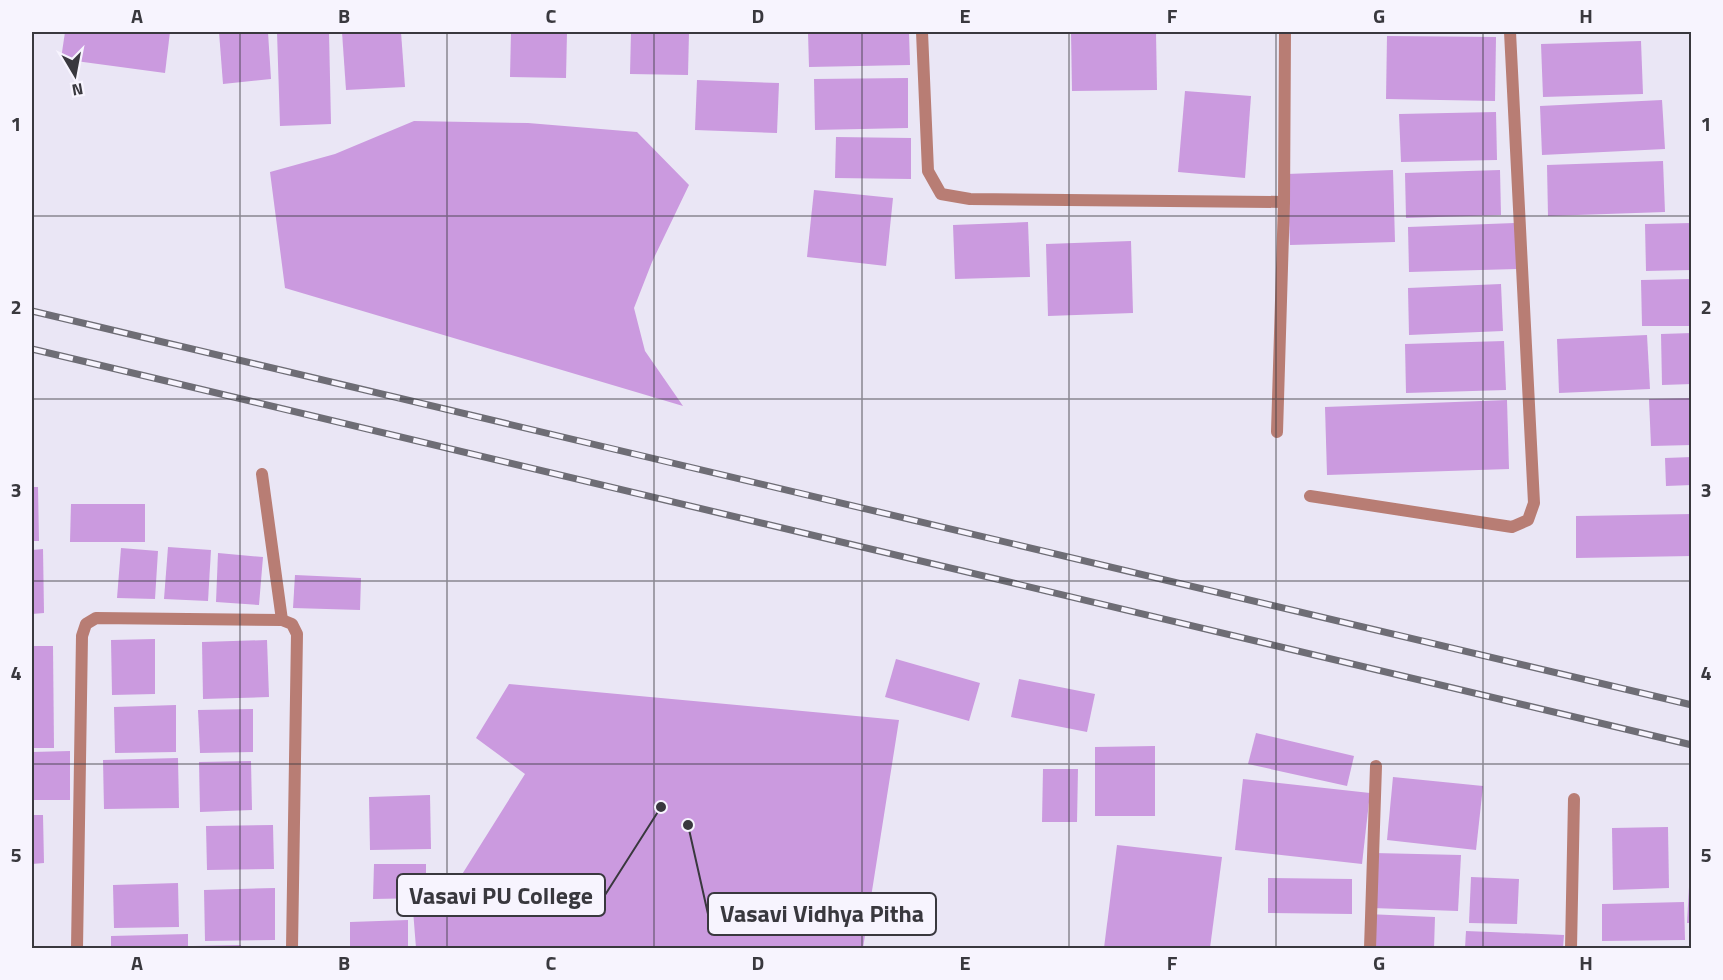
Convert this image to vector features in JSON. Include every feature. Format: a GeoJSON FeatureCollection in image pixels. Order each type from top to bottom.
{"type":"FeatureCollection","features":[{"type":"Feature","properties":{"kind":"street"},"geometry":{"type":"LineString","coordinates":[[922,32],[928,171],[941,194],[969,199],[1284,202]]}},
{"type":"Feature","properties":{"kind":"street"},"geometry":{"type":"LineString","coordinates":[[1277,432],[1284,202],[1285,32]]}},
{"type":"Feature","properties":{"kind":"street"},"geometry":{"type":"LineString","coordinates":[[1310,496],[1512,527],[1528,520],[1534,503],[1510,32]]}},
{"type":"Feature","properties":{"kind":"street"},"geometry":{"type":"LineString","coordinates":[[262,474],[282,620]]}},
{"type":"Feature","properties":{"kind":"street"},"geometry":{"type":"LineString","coordinates":[[77,948],[82,636],[86,624],[96,618],[282,620],[292,624],[297,634],[292,948]]}},
{"type":"Feature","properties":{"kind":"street"},"geometry":{"type":"LineString","coordinates":[[1370,948],[1377,766]]}},
{"type":"Feature","properties":{"kind":"street"},"geometry":{"type":"LineString","coordinates":[[1571,948],[1574,799]]}},
{"type":"Feature","properties":{"kind":"building"},"geometry":{"type":"Polygon","coordinates":[[[65,32],[170,32],[165,73],[61,59],[65,32]]]}},
{"type":"Feature","properties":{"kind":"building"},"geometry":{"type":"Polygon","coordinates":[[[219,32],[268,32],[271,79],[223,84],[219,32]]]}},
{"type":"Feature","properties":{"kind":"building"},"geometry":{"type":"Polygon","coordinates":[[[277,32],[329,32],[331,124],[280,126],[277,32]]]}},
{"type":"Feature","properties":{"kind":"building"},"geometry":{"type":"Polygon","coordinates":[[[342,32],[401,32],[405,87],[346,90],[342,32]]]}},
{"type":"Feature","properties":{"kind":"building"},"geometry":{"type":"Polygon","coordinates":[[[511,32],[567,32],[566,78],[510,77],[511,32]]]}},
{"type":"Feature","properties":{"kind":"building"},"geometry":{"type":"Polygon","coordinates":[[[631,32],[689,32],[688,75],[630,74],[631,32]]]}},
{"type":"Feature","properties":{"kind":"building"},"geometry":{"type":"Polygon","coordinates":[[[808,32],[909,32],[910,65],[809,67],[808,32]]]}},
{"type":"Feature","properties":{"kind":"building"},"geometry":{"type":"Polygon","coordinates":[[[1071,32],[1156,32],[1157,90],[1072,91],[1071,32]]]}},
{"type":"Feature","properties":{"kind":"building"},"geometry":{"type":"Polygon","coordinates":[[[1387,36],[1496,37],[1495,101],[1386,99],[1387,36]]]}},
{"type":"Feature","properties":{"kind":"building"},"geometry":{"type":"Polygon","coordinates":[[[1641,41],[1643,94],[1543,97],[1541,44],[1641,41]]]}},
{"type":"Feature","properties":{"kind":"building"},"geometry":{"type":"Polygon","coordinates":[[[908,78],[908,128],[815,130],[814,79],[908,78]]]}},
{"type":"Feature","properties":{"kind":"building"},"geometry":{"type":"Polygon","coordinates":[[[697,80],[779,83],[777,133],[695,130],[697,80]]]}},
{"type":"Feature","properties":{"kind":"building"},"geometry":{"type":"Polygon","coordinates":[[[1185,91],[1251,96],[1245,178],[1178,172],[1185,91]]]}},
{"type":"Feature","properties":{"kind":"building"},"geometry":{"type":"Polygon","coordinates":[[[1662,100],[1665,149],[1542,155],[1540,106],[1662,100]]]}},
{"type":"Feature","properties":{"kind":"building"},"geometry":{"type":"Polygon","coordinates":[[[1496,112],[1497,160],[1401,162],[1399,114],[1496,112]]]}},
{"type":"Feature","properties":{"kind":"building"},"geometry":{"type":"Polygon","coordinates":[[[414,121],[528,123],[637,132],[689,185],[652,262],[634,308],[645,351],[683,406],[285,288],[270,172],[335,154],[414,121]]]}},
{"type":"Feature","properties":{"kind":"building"},"geometry":{"type":"Polygon","coordinates":[[[836,137],[911,138],[911,179],[835,178],[836,137]]]}},
{"type":"Feature","properties":{"kind":"building"},"geometry":{"type":"Polygon","coordinates":[[[1663,161],[1665,212],[1548,216],[1547,165],[1663,161]]]}},
{"type":"Feature","properties":{"kind":"building"},"geometry":{"type":"Polygon","coordinates":[[[1393,170],[1395,242],[1290,245],[1287,174],[1393,170]]]}},
{"type":"Feature","properties":{"kind":"building"},"geometry":{"type":"Polygon","coordinates":[[[1500,170],[1501,215],[1406,218],[1405,173],[1500,170]]]}},
{"type":"Feature","properties":{"kind":"building"},"geometry":{"type":"Polygon","coordinates":[[[814,190],[893,198],[886,266],[807,257],[814,190]]]}},
{"type":"Feature","properties":{"kind":"building"},"geometry":{"type":"Polygon","coordinates":[[[1028,222],[1030,277],[955,279],[953,225],[1028,222]]]}},
{"type":"Feature","properties":{"kind":"building"},"geometry":{"type":"Polygon","coordinates":[[[1515,223],[1517,269],[1409,272],[1408,227],[1515,223]]]}},
{"type":"Feature","properties":{"kind":"building"},"geometry":{"type":"Polygon","coordinates":[[[1692,223],[1692,270],[1646,271],[1645,224],[1692,223]]]}},
{"type":"Feature","properties":{"kind":"building"},"geometry":{"type":"Polygon","coordinates":[[[1131,241],[1133,313],[1048,316],[1046,244],[1131,241]]]}},
{"type":"Feature","properties":{"kind":"building"},"geometry":{"type":"Polygon","coordinates":[[[1692,279],[1692,326],[1642,326],[1641,280],[1692,279]]]}},
{"type":"Feature","properties":{"kind":"building"},"geometry":{"type":"Polygon","coordinates":[[[1501,284],[1503,331],[1409,335],[1408,288],[1501,284]]]}},
{"type":"Feature","properties":{"kind":"building"},"geometry":{"type":"Polygon","coordinates":[[[1692,333],[1692,384],[1662,385],[1661,334],[1692,333]]]}},
{"type":"Feature","properties":{"kind":"building"},"geometry":{"type":"Polygon","coordinates":[[[1647,335],[1650,389],[1559,393],[1557,339],[1647,335]]]}},
{"type":"Feature","properties":{"kind":"building"},"geometry":{"type":"Polygon","coordinates":[[[1504,341],[1506,390],[1406,393],[1405,344],[1504,341]]]}},
{"type":"Feature","properties":{"kind":"building"},"geometry":{"type":"Polygon","coordinates":[[[1692,398],[1692,445],[1651,446],[1649,399],[1692,398]]]}},
{"type":"Feature","properties":{"kind":"building"},"geometry":{"type":"Polygon","coordinates":[[[1507,400],[1509,469],[1327,475],[1325,407],[1507,400]]]}},
{"type":"Feature","properties":{"kind":"building"},"geometry":{"type":"Polygon","coordinates":[[[1692,457],[1692,485],[1666,486],[1665,458],[1692,457]]]}},
{"type":"Feature","properties":{"kind":"building"},"geometry":{"type":"Polygon","coordinates":[[[32,487],[38,487],[39,541],[32,541],[32,487]]]}},
{"type":"Feature","properties":{"kind":"building"},"geometry":{"type":"Polygon","coordinates":[[[71,504],[145,504],[145,542],[70,542],[71,504]]]}},
{"type":"Feature","properties":{"kind":"building"},"geometry":{"type":"Polygon","coordinates":[[[1692,514],[1692,556],[1576,558],[1576,516],[1692,514]]]}},
{"type":"Feature","properties":{"kind":"building"},"geometry":{"type":"Polygon","coordinates":[[[168,547],[211,550],[208,601],[164,599],[168,547]]]}},
{"type":"Feature","properties":{"kind":"building"},"geometry":{"type":"Polygon","coordinates":[[[121,548],[158,551],[155,599],[117,598],[121,548]]]}},
{"type":"Feature","properties":{"kind":"building"},"geometry":{"type":"Polygon","coordinates":[[[43,549],[44,613],[32,614],[32,550],[43,549]]]}},
{"type":"Feature","properties":{"kind":"building"},"geometry":{"type":"Polygon","coordinates":[[[218,553],[263,557],[259,605],[216,602],[218,553]]]}},
{"type":"Feature","properties":{"kind":"building"},"geometry":{"type":"Polygon","coordinates":[[[295,575],[361,578],[360,610],[293,608],[295,575]]]}},
{"type":"Feature","properties":{"kind":"building"},"geometry":{"type":"Polygon","coordinates":[[[155,639],[155,694],[112,695],[111,640],[155,639]]]}},
{"type":"Feature","properties":{"kind":"building"},"geometry":{"type":"Polygon","coordinates":[[[267,640],[269,697],[203,699],[202,642],[267,640]]]}},
{"type":"Feature","properties":{"kind":"building"},"geometry":{"type":"Polygon","coordinates":[[[32,646],[53,646],[54,748],[32,748],[32,646]]]}},
{"type":"Feature","properties":{"kind":"building"},"geometry":{"type":"Polygon","coordinates":[[[896,659],[980,683],[969,721],[885,697],[896,659]]]}},
{"type":"Feature","properties":{"kind":"building"},"geometry":{"type":"Polygon","coordinates":[[[1019,679],[1095,694],[1087,732],[1011,717],[1019,679]]]}},
{"type":"Feature","properties":{"kind":"building"},"geometry":{"type":"Polygon","coordinates":[[[509,684],[899,720],[863,948],[416,948],[413,910],[461,876],[525,774],[476,738],[509,684]]]}},
{"type":"Feature","properties":{"kind":"building"},"geometry":{"type":"Polygon","coordinates":[[[176,705],[176,752],[115,753],[114,707],[176,705]]]}},
{"type":"Feature","properties":{"kind":"building"},"geometry":{"type":"Polygon","coordinates":[[[253,709],[253,752],[200,753],[198,710],[253,709]]]}},
{"type":"Feature","properties":{"kind":"building"},"geometry":{"type":"Polygon","coordinates":[[[1256,733],[1354,756],[1347,786],[1248,764],[1256,733]]]}},
{"type":"Feature","properties":{"kind":"building"},"geometry":{"type":"Polygon","coordinates":[[[1155,746],[1155,816],[1095,816],[1095,747],[1155,746]]]}},
{"type":"Feature","properties":{"kind":"building"},"geometry":{"type":"Polygon","coordinates":[[[70,751],[70,800],[32,800],[32,752],[70,751]]]}},
{"type":"Feature","properties":{"kind":"building"},"geometry":{"type":"Polygon","coordinates":[[[178,758],[179,808],[104,809],[103,760],[178,758]]]}},
{"type":"Feature","properties":{"kind":"building"},"geometry":{"type":"Polygon","coordinates":[[[251,761],[252,810],[200,812],[199,762],[251,761]]]}},
{"type":"Feature","properties":{"kind":"building"},"geometry":{"type":"Polygon","coordinates":[[[1043,769],[1078,769],[1077,822],[1042,822],[1043,769]]]}},
{"type":"Feature","properties":{"kind":"building"},"geometry":{"type":"Polygon","coordinates":[[[1393,777],[1483,786],[1476,850],[1387,840],[1393,777]]]}},
{"type":"Feature","properties":{"kind":"building"},"geometry":{"type":"Polygon","coordinates":[[[1243,779],[1370,793],[1362,864],[1235,850],[1243,779]]]}},
{"type":"Feature","properties":{"kind":"building"},"geometry":{"type":"Polygon","coordinates":[[[430,795],[431,849],[370,850],[369,797],[430,795]]]}},
{"type":"Feature","properties":{"kind":"building"},"geometry":{"type":"Polygon","coordinates":[[[32,815],[43,815],[44,863],[32,864],[32,815]]]}},
{"type":"Feature","properties":{"kind":"building"},"geometry":{"type":"Polygon","coordinates":[[[273,825],[274,869],[207,870],[206,826],[273,825]]]}},
{"type":"Feature","properties":{"kind":"building"},"geometry":{"type":"Polygon","coordinates":[[[1668,827],[1669,888],[1613,890],[1612,828],[1668,827]]]}},
{"type":"Feature","properties":{"kind":"building"},"geometry":{"type":"Polygon","coordinates":[[[1117,845],[1222,857],[1210,948],[1104,948],[1117,845]]]}},
{"type":"Feature","properties":{"kind":"building"},"geometry":{"type":"Polygon","coordinates":[[[1374,853],[1461,855],[1458,911],[1372,908],[1374,853]]]}},
{"type":"Feature","properties":{"kind":"building"},"geometry":{"type":"Polygon","coordinates":[[[374,864],[426,864],[426,898],[373,899],[374,864]]]}},
{"type":"Feature","properties":{"kind":"building"},"geometry":{"type":"Polygon","coordinates":[[[1690,869],[1692,869],[1692,923],[1687,923],[1690,869]]]}},
{"type":"Feature","properties":{"kind":"building"},"geometry":{"type":"Polygon","coordinates":[[[1471,877],[1519,879],[1517,924],[1469,923],[1471,877]]]}},
{"type":"Feature","properties":{"kind":"building"},"geometry":{"type":"Polygon","coordinates":[[[1268,878],[1352,879],[1352,914],[1268,913],[1268,878]]]}},
{"type":"Feature","properties":{"kind":"building"},"geometry":{"type":"Polygon","coordinates":[[[178,883],[179,927],[114,928],[113,885],[178,883]]]}},
{"type":"Feature","properties":{"kind":"building"},"geometry":{"type":"Polygon","coordinates":[[[275,888],[275,940],[205,941],[204,890],[275,888]]]}},
{"type":"Feature","properties":{"kind":"building"},"geometry":{"type":"Polygon","coordinates":[[[1684,902],[1685,940],[1602,941],[1602,904],[1684,902]]]}},
{"type":"Feature","properties":{"kind":"building"},"geometry":{"type":"Polygon","coordinates":[[[1367,914],[1435,917],[1434,948],[1365,948],[1367,914]]]}},
{"type":"Feature","properties":{"kind":"building"},"geometry":{"type":"Polygon","coordinates":[[[408,920],[408,948],[350,948],[350,922],[408,920]]]}},
{"type":"Feature","properties":{"kind":"building"},"geometry":{"type":"Polygon","coordinates":[[[1466,931],[1564,935],[1563,948],[1465,948],[1466,931]]]}},
{"type":"Feature","properties":{"kind":"building"},"geometry":{"type":"Polygon","coordinates":[[[188,934],[188,948],[111,948],[111,936],[188,934]]]}},
{"type":"Feature","properties":{"kind":"building"},"geometry":{"type":"Polygon","coordinates":[[[241,945],[241,948],[193,948],[193,946],[241,945]]]}},
{"type":"Feature","properties":{"kind":"railway"},"geometry":{"type":"LineString","coordinates":[[32,311],[1692,705]]}},
{"type":"Feature","properties":{"kind":"railway"},"geometry":{"type":"LineString","coordinates":[[32,349],[1692,745]]}},
{"type":"Feature","properties":{"kind":"place","name":"Vasavi PU College"},"geometry":{"type":"Point","coordinates":[661,807]}},
{"type":"Feature","properties":{"kind":"place","name":"Vasavi Vidhya Pitha"},"geometry":{"type":"Point","coordinates":[688,825]}}]}
